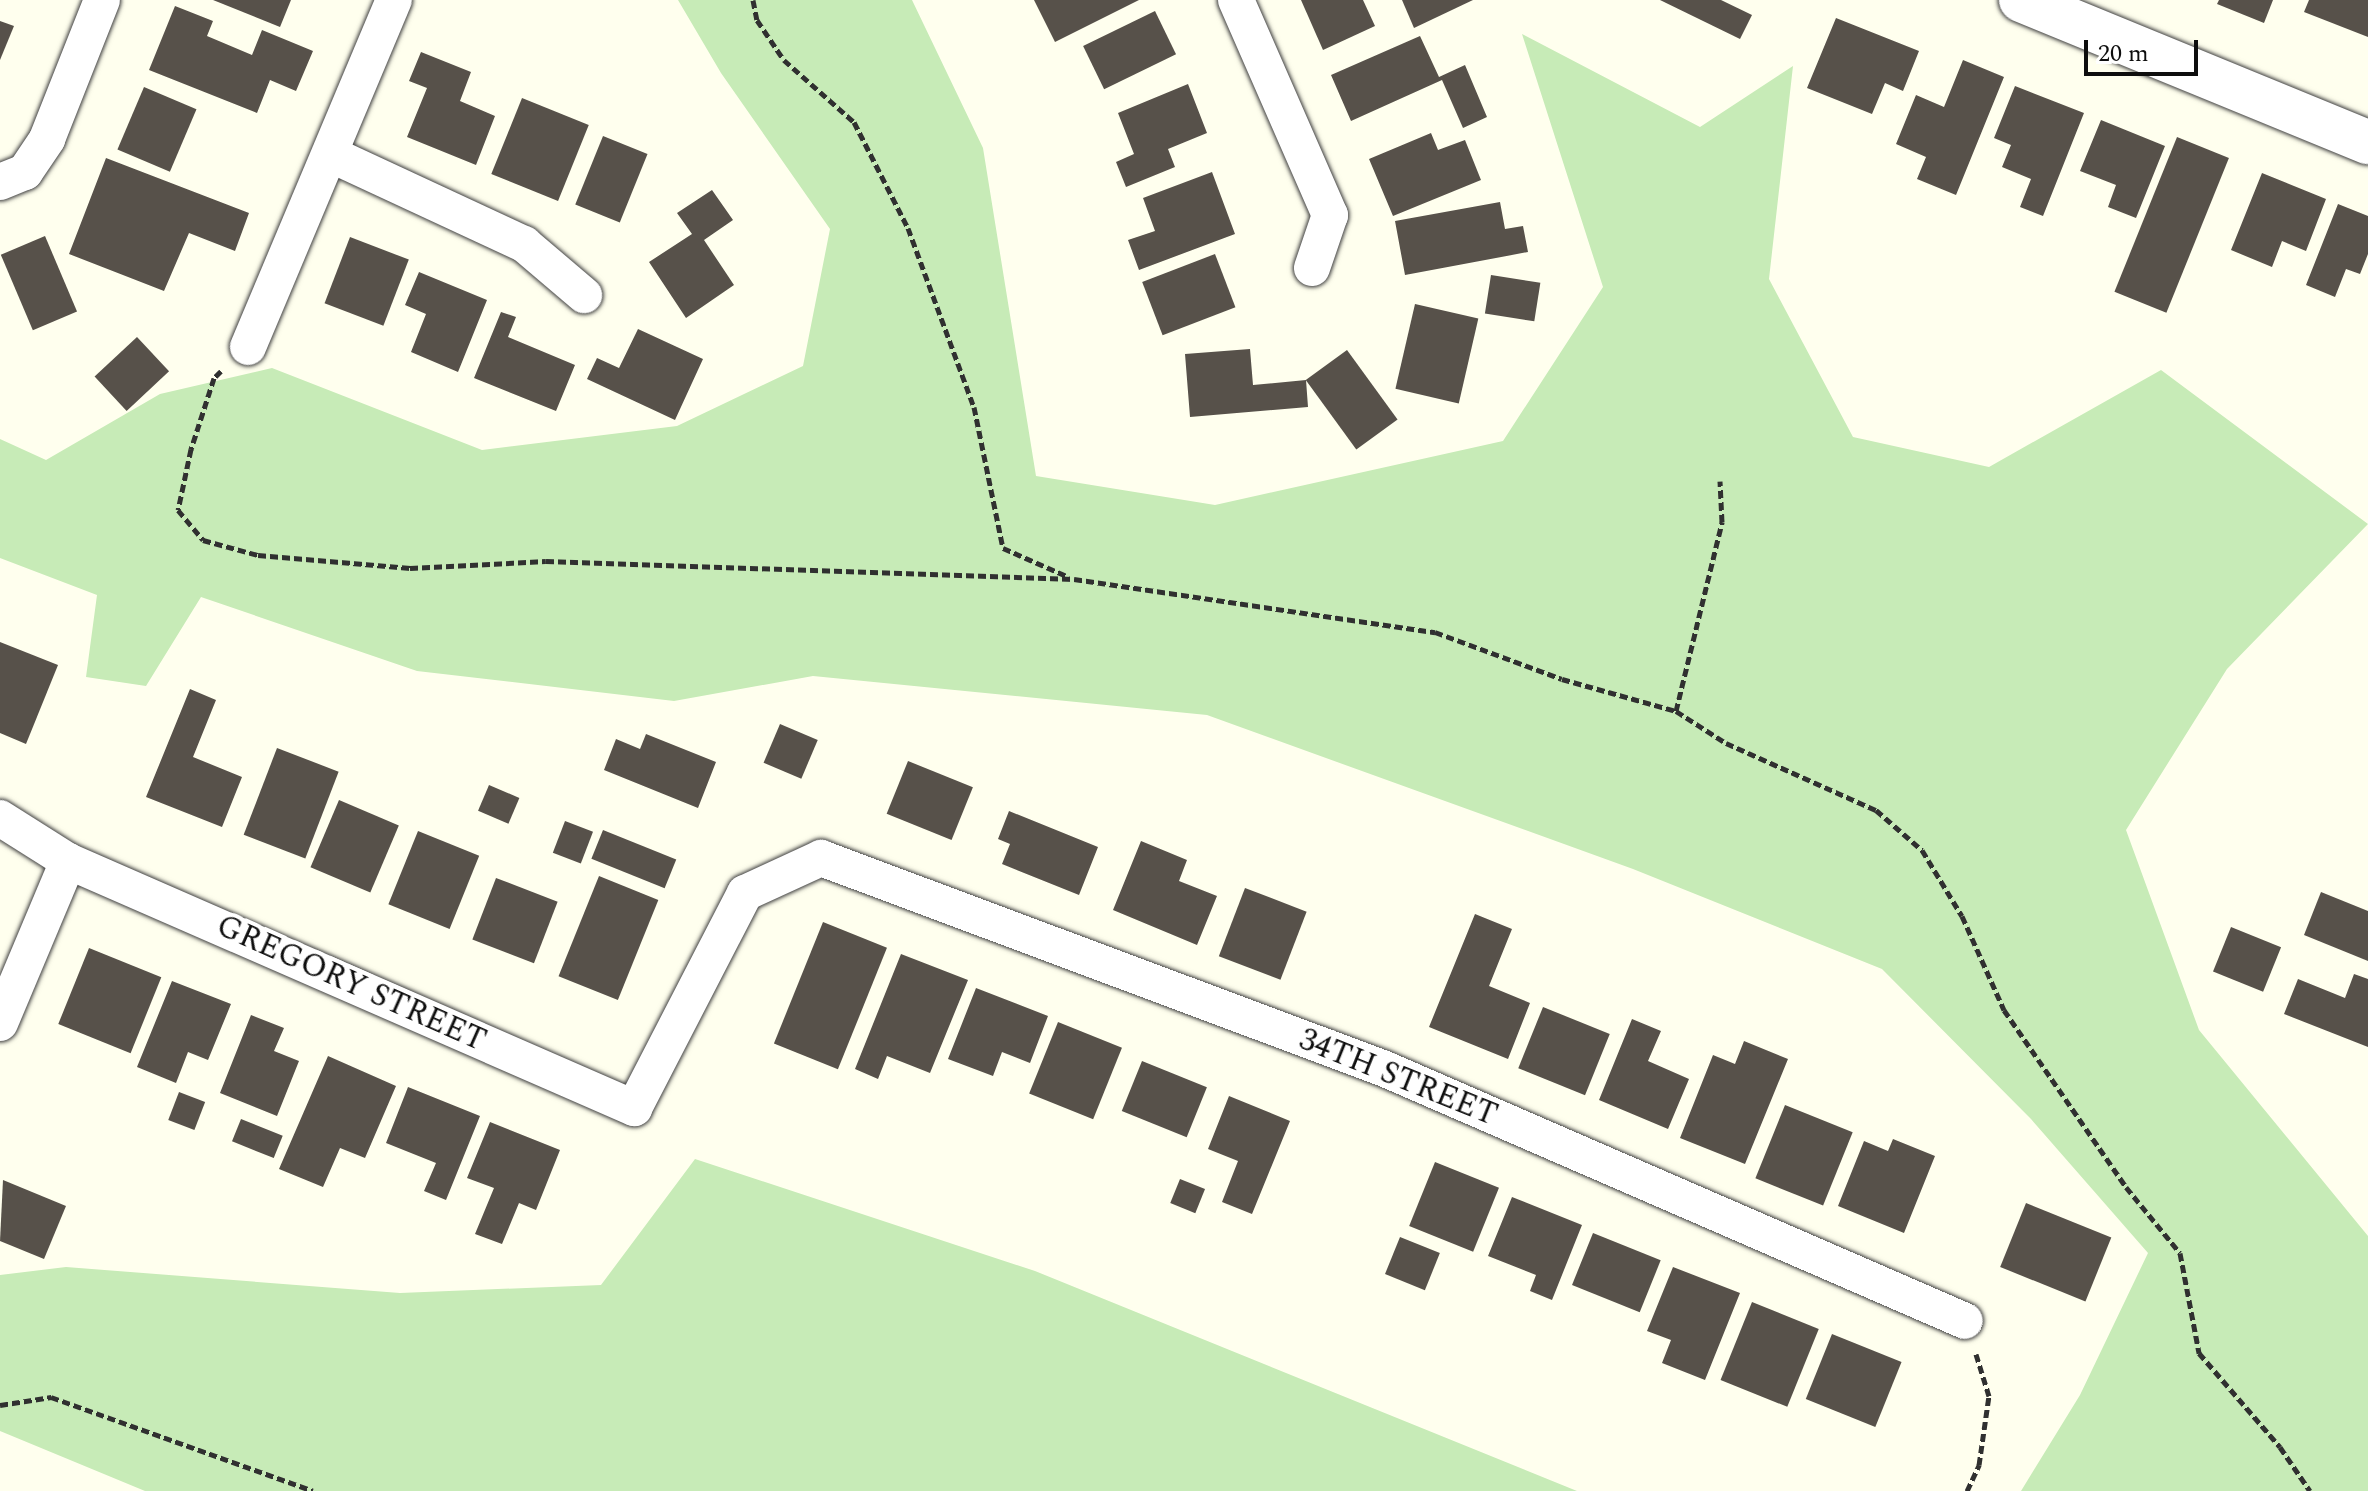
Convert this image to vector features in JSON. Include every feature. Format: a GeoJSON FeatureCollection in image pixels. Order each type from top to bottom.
{"type":"FeatureCollection","features":[{"type":"Feature","properties":{"kind":"street"},"geometry":{"type":"LineString","coordinates":[[0,182],[25,172],[47,139],[102,0]]}},
{"type":"Feature","properties":{"kind":"street"},"geometry":{"type":"LineString","coordinates":[[248,347],[332,155],[394,0]]}},
{"type":"Feature","properties":{"kind":"street"},"geometry":{"type":"LineString","coordinates":[[1236,0],[1330,215],[1312,268]]}},
{"type":"Feature","properties":{"kind":"street"},"geometry":{"type":"LineString","coordinates":[[2021,0],[2368,142]]}},
{"type":"Feature","properties":{"kind":"street"},"geometry":{"type":"LineString","coordinates":[[332,155],[524,244],[584,295]]}},
{"type":"Feature","properties":{"kind":"street","name":"GREGORY STREET"},"geometry":{"type":"LineString","coordinates":[[0,818],[68,861],[634,1108],[745,893],[821,858]]}},
{"type":"Feature","properties":{"kind":"street","name":"34TH STREET"},"geometry":{"type":"LineString","coordinates":[[821,858],[1385,1069],[1965,1321]]}},
{"type":"Feature","properties":{"kind":"street"},"geometry":{"type":"LineString","coordinates":[[0,1023],[68,861]]}},
{"type":"Feature","properties":{"kind":"path"},"geometry":{"type":"LineString","coordinates":[[753,0],[757,20],[784,60],[854,122],[908,228],[974,407],[1003,548],[1074,579]]}},
{"type":"Feature","properties":{"kind":"path"},"geometry":{"type":"LineString","coordinates":[[248,347],[214,378],[191,449],[178,510],[203,540],[258,555],[410,568],[546,561],[1074,579],[1435,632],[1562,679],[1676,711],[1726,743],[1876,810],[1922,850],[1962,916],[2004,1010],[2126,1187],[2180,1253],[2199,1353],[2280,1447],[2310,1491]]}},
{"type":"Feature","properties":{"kind":"path"},"geometry":{"type":"LineString","coordinates":[[1676,711],[1722,522],[1720,481]]}},
{"type":"Feature","properties":{"kind":"path"},"geometry":{"type":"LineString","coordinates":[[1965,1321],[1989,1396],[1979,1465],[1967,1491]]}},
{"type":"Feature","properties":{"kind":"path"},"geometry":{"type":"LineString","coordinates":[[0,1405],[51,1397],[313,1491]]}},
{"type":"Feature","properties":{"kind":"green space"},"geometry":{"type":"Polygon","coordinates":[[[678,0],[912,0],[983,148],[1036,476],[1215,505],[1503,441],[1603,287],[1522,34],[1700,127],[1793,66],[1769,279],[1853,437],[1989,467],[2161,370],[2368,524],[2227,669],[2126,830],[2199,1030],[2368,1236],[2368,1491],[2021,1491],[2080,1395],[2148,1253],[2031,1119],[1882,969],[1633,869],[1207,715],[813,676],[674,701],[417,671],[201,597],[146,686],[86,677],[97,595],[0,558],[0,439],[46,460],[160,394],[272,368],[482,450],[677,426],[803,366],[830,229],[721,73],[678,0]]]}},
{"type":"Feature","properties":{"kind":"green space"},"geometry":{"type":"Polygon","coordinates":[[[695,1159],[1035,1271],[1577,1491],[145,1491],[0,1431],[0,1275],[66,1267],[400,1293],[601,1285],[695,1159]]]}},
{"type":"Feature","properties":{"kind":"building"},"geometry":{"type":"Polygon","coordinates":[[[213,0],[291,0],[280,27],[213,0]]]}},
{"type":"Feature","properties":{"kind":"building"},"geometry":{"type":"Polygon","coordinates":[[[1034,0],[1139,0],[1055,42],[1034,0]]]}},
{"type":"Feature","properties":{"kind":"building"},"geometry":{"type":"Polygon","coordinates":[[[1301,0],[1363,0],[1375,26],[1323,50],[1301,0]]]}},
{"type":"Feature","properties":{"kind":"building"},"geometry":{"type":"Polygon","coordinates":[[[1402,0],[1473,0],[1414,28],[1402,0]]]}},
{"type":"Feature","properties":{"kind":"building"},"geometry":{"type":"Polygon","coordinates":[[[1660,0],[1721,0],[1752,15],[1740,39],[1660,0]]]}},
{"type":"Feature","properties":{"kind":"building"},"geometry":{"type":"Polygon","coordinates":[[[2219,0],[2273,0],[2264,23],[2217,4],[2219,0]]]}},
{"type":"Feature","properties":{"kind":"building"},"geometry":{"type":"Polygon","coordinates":[[[2309,0],[2368,0],[2368,37],[2304,12],[2309,0]]]}},
{"type":"Feature","properties":{"kind":"building"},"geometry":{"type":"Polygon","coordinates":[[[175,6],[213,21],[207,36],[252,55],[262,30],[313,51],[296,91],[270,80],[257,113],[149,70],[175,6]]]}},
{"type":"Feature","properties":{"kind":"building"},"geometry":{"type":"Polygon","coordinates":[[[1155,11],[1176,54],[1104,89],[1083,46],[1155,11]]]}},
{"type":"Feature","properties":{"kind":"building"},"geometry":{"type":"Polygon","coordinates":[[[1836,18],[1919,51],[1903,91],[1885,83],[1872,114],[1807,88],[1836,18]]]}},
{"type":"Feature","properties":{"kind":"building"},"geometry":{"type":"Polygon","coordinates":[[[0,21],[14,26],[0,60],[0,21]]]}},
{"type":"Feature","properties":{"kind":"building"},"geometry":{"type":"Polygon","coordinates":[[[1420,36],[1439,77],[1465,65],[1487,117],[1463,128],[1442,80],[1351,121],[1331,75],[1420,36]]]}},
{"type":"Feature","properties":{"kind":"building"},"geometry":{"type":"Polygon","coordinates":[[[421,52],[471,72],[460,101],[495,116],[476,165],[407,137],[427,88],[409,81],[421,52]]]}},
{"type":"Feature","properties":{"kind":"building"},"geometry":{"type":"Polygon","coordinates":[[[1963,60],[2004,77],[1956,195],[1917,179],[1926,157],[1896,144],[1916,95],[1944,107],[1963,60]]]}},
{"type":"Feature","properties":{"kind":"building"},"geometry":{"type":"Polygon","coordinates":[[[1188,84],[1207,133],[1168,149],[1175,167],[1126,187],[1116,162],[1134,154],[1118,113],[1188,84]]]}},
{"type":"Feature","properties":{"kind":"building"},"geometry":{"type":"Polygon","coordinates":[[[2015,86],[2084,113],[2043,216],[2020,207],[2031,179],[2002,167],[2011,145],[1994,138],[2015,86]]]}},
{"type":"Feature","properties":{"kind":"building"},"geometry":{"type":"Polygon","coordinates":[[[144,87],[196,109],[170,172],[117,150],[144,87]]]}},
{"type":"Feature","properties":{"kind":"building"},"geometry":{"type":"Polygon","coordinates":[[[522,98],[589,125],[558,201],[491,174],[522,98]]]}},
{"type":"Feature","properties":{"kind":"building"},"geometry":{"type":"Polygon","coordinates":[[[2101,120],[2165,146],[2136,218],[2108,207],[2116,185],[2080,171],[2101,120]]]}},
{"type":"Feature","properties":{"kind":"building"},"geometry":{"type":"Polygon","coordinates":[[[1431,133],[1438,150],[1465,140],[1481,180],[1393,216],[1369,159],[1431,133]]]}},
{"type":"Feature","properties":{"kind":"building"},"geometry":{"type":"Polygon","coordinates":[[[603,136],[648,154],[620,223],[575,205],[603,136]]]}},
{"type":"Feature","properties":{"kind":"building"},"geometry":{"type":"Polygon","coordinates":[[[2177,137],[2229,158],[2166,313],[2114,292],[2177,137]]]}},
{"type":"Feature","properties":{"kind":"building"},"geometry":{"type":"Polygon","coordinates":[[[106,158],[249,213],[235,251],[189,233],[164,291],[69,254],[106,158]]]}},
{"type":"Feature","properties":{"kind":"building"},"geometry":{"type":"Polygon","coordinates":[[[1212,172],[1235,234],[1139,270],[1128,240],[1155,231],[1143,198],[1212,172]]]}},
{"type":"Feature","properties":{"kind":"building"},"geometry":{"type":"Polygon","coordinates":[[[2262,173],[2326,199],[2306,251],[2282,241],[2272,267],[2231,250],[2262,173]]]}},
{"type":"Feature","properties":{"kind":"building"},"geometry":{"type":"Polygon","coordinates":[[[712,190],[733,220],[704,240],[734,285],[686,318],[649,262],[692,234],[677,213],[712,190]]]}},
{"type":"Feature","properties":{"kind":"building"},"geometry":{"type":"Polygon","coordinates":[[[1500,202],[1505,229],[1523,226],[1528,252],[1405,275],[1395,221],[1500,202]]]}},
{"type":"Feature","properties":{"kind":"building"},"geometry":{"type":"Polygon","coordinates":[[[2338,204],[2368,216],[2368,254],[2360,274],[2346,269],[2335,297],[2306,285],[2338,204]]]}},
{"type":"Feature","properties":{"kind":"building"},"geometry":{"type":"Polygon","coordinates":[[[45,236],[77,311],[33,330],[1,255],[45,236]]]}},
{"type":"Feature","properties":{"kind":"building"},"geometry":{"type":"Polygon","coordinates":[[[350,237],[409,260],[383,326],[325,303],[350,237]]]}},
{"type":"Feature","properties":{"kind":"building"},"geometry":{"type":"Polygon","coordinates":[[[1215,254],[1235,307],[1163,335],[1142,282],[1215,254]]]}},
{"type":"Feature","properties":{"kind":"building"},"geometry":{"type":"Polygon","coordinates":[[[419,272],[487,300],[458,372],[411,352],[426,314],[405,305],[419,272]]]}},
{"type":"Feature","properties":{"kind":"building"},"geometry":{"type":"Polygon","coordinates":[[[1491,275],[1540,283],[1534,321],[1485,314],[1491,275]]]}},
{"type":"Feature","properties":{"kind":"building"},"geometry":{"type":"Polygon","coordinates":[[[1415,304],[1478,319],[1459,403],[1395,389],[1415,304]]]}},
{"type":"Feature","properties":{"kind":"building"},"geometry":{"type":"Polygon","coordinates":[[[501,312],[516,317],[508,337],[575,365],[556,411],[474,378],[501,312]]]}},
{"type":"Feature","properties":{"kind":"building"},"geometry":{"type":"Polygon","coordinates":[[[638,329],[703,359],[675,420],[587,379],[597,358],[619,368],[638,329]]]}},
{"type":"Feature","properties":{"kind":"building"},"geometry":{"type":"Polygon","coordinates":[[[137,337],[169,371],[127,411],[95,377],[137,337]]]}},
{"type":"Feature","properties":{"kind":"building"},"geometry":{"type":"Polygon","coordinates":[[[1250,349],[1253,385],[1306,380],[1308,407],[1190,417],[1185,354],[1250,349]]]}},
{"type":"Feature","properties":{"kind":"building"},"geometry":{"type":"Polygon","coordinates":[[[1347,350],[1398,420],[1356,450],[1306,380],[1347,350]]]}},
{"type":"Feature","properties":{"kind":"building"},"geometry":{"type":"Polygon","coordinates":[[[0,642],[58,665],[26,744],[0,733],[0,642]]]}},
{"type":"Feature","properties":{"kind":"building"},"geometry":{"type":"Polygon","coordinates":[[[190,689],[216,700],[193,757],[242,777],[222,827],[146,797],[190,689]]]}},
{"type":"Feature","properties":{"kind":"building"},"geometry":{"type":"Polygon","coordinates":[[[780,724],[818,740],[801,779],[764,763],[780,724]]]}},
{"type":"Feature","properties":{"kind":"building"},"geometry":{"type":"Polygon","coordinates":[[[646,734],[716,762],[698,808],[604,770],[616,739],[640,749],[646,734]]]}},
{"type":"Feature","properties":{"kind":"building"},"geometry":{"type":"Polygon","coordinates":[[[277,748],[339,772],[305,858],[244,835],[277,748]]]}},
{"type":"Feature","properties":{"kind":"building"},"geometry":{"type":"Polygon","coordinates":[[[908,761],[973,787],[952,840],[887,814],[908,761]]]}},
{"type":"Feature","properties":{"kind":"building"},"geometry":{"type":"Polygon","coordinates":[[[489,785],[519,798],[508,824],[478,811],[489,785]]]}},
{"type":"Feature","properties":{"kind":"building"},"geometry":{"type":"Polygon","coordinates":[[[339,800],[399,825],[370,893],[310,867],[339,800]]]}},
{"type":"Feature","properties":{"kind":"building"},"geometry":{"type":"Polygon","coordinates":[[[1009,811],[1098,847],[1079,895],[1002,864],[1010,844],[998,839],[1009,811]]]}},
{"type":"Feature","properties":{"kind":"building"},"geometry":{"type":"Polygon","coordinates":[[[565,821],[593,832],[581,863],[553,853],[565,821]]]}},
{"type":"Feature","properties":{"kind":"building"},"geometry":{"type":"Polygon","coordinates":[[[603,830],[676,860],[665,888],[591,859],[603,830]]]}},
{"type":"Feature","properties":{"kind":"building"},"geometry":{"type":"Polygon","coordinates":[[[418,831],[479,856],[450,929],[388,904],[418,831]]]}},
{"type":"Feature","properties":{"kind":"building"},"geometry":{"type":"Polygon","coordinates":[[[1141,841],[1187,860],[1179,881],[1217,896],[1197,945],[1113,910],[1141,841]]]}},
{"type":"Feature","properties":{"kind":"building"},"geometry":{"type":"Polygon","coordinates":[[[599,876],[658,900],[618,1000],[559,976],[599,876]]]}},
{"type":"Feature","properties":{"kind":"building"},"geometry":{"type":"Polygon","coordinates":[[[496,878],[558,902],[534,963],[472,940],[496,878]]]}},
{"type":"Feature","properties":{"kind":"building"},"geometry":{"type":"Polygon","coordinates":[[[1245,888],[1307,912],[1280,980],[1219,956],[1245,888]]]}},
{"type":"Feature","properties":{"kind":"building"},"geometry":{"type":"Polygon","coordinates":[[[2321,892],[2368,911],[2368,961],[2304,935],[2321,892]]]}},
{"type":"Feature","properties":{"kind":"building"},"geometry":{"type":"Polygon","coordinates":[[[1475,914],[1512,929],[1489,986],[1530,1003],[1508,1059],[1429,1027],[1475,914]]]}},
{"type":"Feature","properties":{"kind":"building"},"geometry":{"type":"Polygon","coordinates":[[[823,922],[887,948],[838,1069],[774,1043],[823,922]]]}},
{"type":"Feature","properties":{"kind":"building"},"geometry":{"type":"Polygon","coordinates":[[[2231,927],[2281,947],[2263,992],[2213,972],[2231,927]]]}},
{"type":"Feature","properties":{"kind":"building"},"geometry":{"type":"Polygon","coordinates":[[[89,948],[161,977],[131,1053],[58,1024],[89,948]]]}},
{"type":"Feature","properties":{"kind":"building"},"geometry":{"type":"Polygon","coordinates":[[[901,954],[968,980],[930,1073],[887,1056],[878,1079],[855,1069],[901,954]]]}},
{"type":"Feature","properties":{"kind":"building"},"geometry":{"type":"Polygon","coordinates":[[[2354,974],[2368,979],[2368,1047],[2284,1014],[2298,979],[2345,998],[2354,974]]]}},
{"type":"Feature","properties":{"kind":"building"},"geometry":{"type":"Polygon","coordinates":[[[172,981],[231,1004],[208,1060],[188,1052],[176,1083],[137,1067],[172,981]]]}},
{"type":"Feature","properties":{"kind":"building"},"geometry":{"type":"Polygon","coordinates":[[[976,988],[1048,1016],[1030,1063],[1002,1052],[993,1076],[948,1059],[976,988]]]}},
{"type":"Feature","properties":{"kind":"building"},"geometry":{"type":"Polygon","coordinates":[[[1543,1007],[1610,1034],[1585,1095],[1518,1068],[1543,1007]]]}},
{"type":"Feature","properties":{"kind":"building"},"geometry":{"type":"Polygon","coordinates":[[[251,1015],[284,1028],[274,1051],[299,1061],[277,1116],[220,1093],[251,1015]]]}},
{"type":"Feature","properties":{"kind":"building"},"geometry":{"type":"Polygon","coordinates":[[[1632,1019],[1661,1031],[1648,1061],[1689,1079],[1668,1129],[1599,1100],[1632,1019]]]}},
{"type":"Feature","properties":{"kind":"building"},"geometry":{"type":"Polygon","coordinates":[[[1058,1022],[1122,1048],[1093,1119],[1029,1093],[1058,1022]]]}},
{"type":"Feature","properties":{"kind":"building"},"geometry":{"type":"Polygon","coordinates":[[[1744,1041],[1788,1059],[1745,1164],[1680,1138],[1713,1055],[1735,1064],[1744,1041]]]}},
{"type":"Feature","properties":{"kind":"building"},"geometry":{"type":"Polygon","coordinates":[[[328,1056],[396,1086],[365,1158],[340,1148],[323,1187],[279,1169],[328,1056]]]}},
{"type":"Feature","properties":{"kind":"building"},"geometry":{"type":"Polygon","coordinates":[[[1142,1061],[1207,1087],[1187,1137],[1122,1111],[1142,1061]]]}},
{"type":"Feature","properties":{"kind":"building"},"geometry":{"type":"Polygon","coordinates":[[[408,1087],[480,1116],[446,1200],[424,1191],[436,1163],[386,1143],[408,1087]]]}},
{"type":"Feature","properties":{"kind":"building"},"geometry":{"type":"Polygon","coordinates":[[[179,1092],[205,1102],[194,1130],[168,1120],[179,1092]]]}},
{"type":"Feature","properties":{"kind":"building"},"geometry":{"type":"Polygon","coordinates":[[[1229,1096],[1290,1121],[1252,1214],[1222,1202],[1238,1161],[1208,1149],[1229,1096]]]}},
{"type":"Feature","properties":{"kind":"building"},"geometry":{"type":"Polygon","coordinates":[[[1785,1105],[1853,1132],[1823,1206],[1755,1178],[1785,1105]]]}},
{"type":"Feature","properties":{"kind":"building"},"geometry":{"type":"Polygon","coordinates":[[[241,1119],[283,1136],[274,1158],[232,1141],[241,1119]]]}},
{"type":"Feature","properties":{"kind":"building"},"geometry":{"type":"Polygon","coordinates":[[[490,1122],[560,1150],[536,1210],[519,1203],[502,1244],[475,1234],[494,1188],[467,1178],[490,1122]]]}},
{"type":"Feature","properties":{"kind":"building"},"geometry":{"type":"Polygon","coordinates":[[[1893,1139],[1935,1156],[1904,1233],[1838,1206],[1864,1141],[1888,1151],[1893,1139]]]}},
{"type":"Feature","properties":{"kind":"building"},"geometry":{"type":"Polygon","coordinates":[[[1435,1162],[1499,1188],[1473,1252],[1409,1226],[1435,1162]]]}},
{"type":"Feature","properties":{"kind":"building"},"geometry":{"type":"Polygon","coordinates":[[[1180,1179],[1205,1189],[1195,1213],[1170,1203],[1180,1179]]]}},
{"type":"Feature","properties":{"kind":"building"},"geometry":{"type":"Polygon","coordinates":[[[3,1180],[66,1206],[44,1259],[0,1241],[3,1180]]]}},
{"type":"Feature","properties":{"kind":"building"},"geometry":{"type":"Polygon","coordinates":[[[1512,1197],[1582,1225],[1552,1300],[1530,1291],[1536,1275],[1488,1256],[1512,1197]]]}},
{"type":"Feature","properties":{"kind":"building"},"geometry":{"type":"Polygon","coordinates":[[[2026,1203],[2111,1237],[2085,1301],[2000,1267],[2026,1203]]]}},
{"type":"Feature","properties":{"kind":"building"},"geometry":{"type":"Polygon","coordinates":[[[1593,1233],[1661,1260],[1640,1312],[1572,1285],[1593,1233]]]}},
{"type":"Feature","properties":{"kind":"building"},"geometry":{"type":"Polygon","coordinates":[[[1400,1237],[1440,1253],[1425,1290],[1385,1274],[1400,1237]]]}},
{"type":"Feature","properties":{"kind":"building"},"geometry":{"type":"Polygon","coordinates":[[[1673,1267],[1740,1293],[1705,1380],[1662,1363],[1671,1340],[1647,1331],[1673,1267]]]}},
{"type":"Feature","properties":{"kind":"building"},"geometry":{"type":"Polygon","coordinates":[[[1752,1302],[1819,1329],[1787,1407],[1721,1380],[1752,1302]]]}},
{"type":"Feature","properties":{"kind":"building"},"geometry":{"type":"Polygon","coordinates":[[[1832,1334],[1902,1362],[1875,1427],[1806,1399],[1832,1334]]]}}]}
